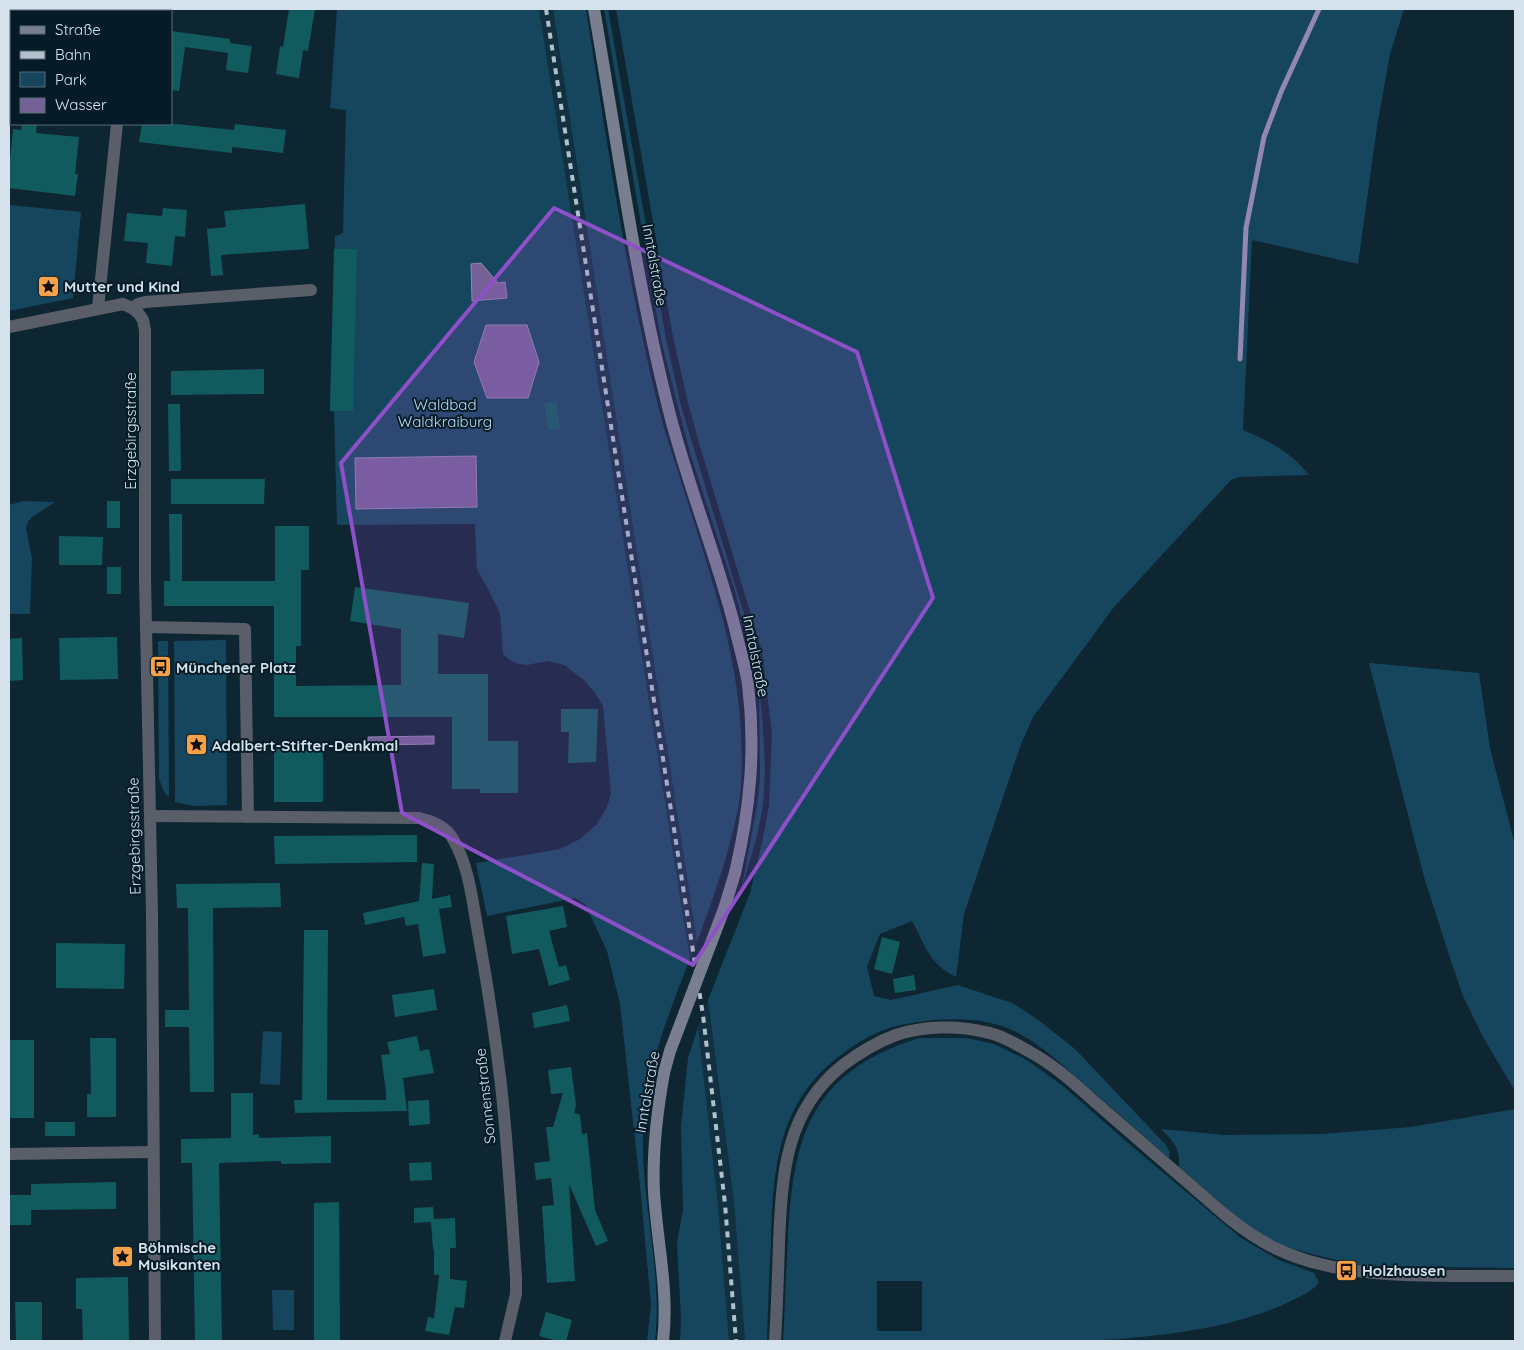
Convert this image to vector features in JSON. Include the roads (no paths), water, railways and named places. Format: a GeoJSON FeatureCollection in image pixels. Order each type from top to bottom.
{"type":"FeatureCollection","features":[{"type":"Feature","properties":{"kind":"main road","name":"Inntalstraße"},"geometry":{"type":"LineString","coordinates":[[594,9],[637,264],[652,339],[679,449],[727,596],[748,684],[752,738],[752,778],[743,840],[735,873],[724,909],[673,1043],[664,1073],[658,1105],[654,1156],[654,1192],[665,1306],[663,1341]]}},
{"type":"Feature","properties":{"kind":"street"},"geometry":{"type":"LineString","coordinates":[[98,308],[117,125]]}},
{"type":"Feature","properties":{"kind":"street"},"geometry":{"type":"LineString","coordinates":[[9,327],[123,304],[132,308],[145,302],[311,290]]}},
{"type":"Feature","properties":{"kind":"street","name":"Erzgebirgsstraße"},"geometry":{"type":"LineString","coordinates":[[132,308],[140,314],[145,330],[146,627],[150,816],[155,1341]]}},
{"type":"Feature","properties":{"kind":"street"},"geometry":{"type":"LineString","coordinates":[[146,627],[245,628],[248,817],[150,816]]}},
{"type":"Feature","properties":{"kind":"street","name":"Sonnenstraße"},"geometry":{"type":"LineString","coordinates":[[248,817],[419,818],[443,826],[453,838],[468,882],[485,971],[501,1086],[516,1278],[516,1294],[505,1341]]}},
{"type":"Feature","properties":{"kind":"street"},"geometry":{"type":"LineString","coordinates":[[775,1341],[781,1197],[790,1149],[799,1121],[820,1085],[850,1060],[890,1037],[919,1030],[958,1028],[986,1032],[1000,1036],[1030,1052],[1061,1073],[1224,1214],[1246,1231],[1275,1249],[1321,1265],[1346,1270],[1386,1273],[1515,1276]]}},
{"type":"Feature","properties":{"kind":"street"},"geometry":{"type":"LineString","coordinates":[[9,1154],[154,1152]]}},
{"type":"Feature","properties":{"kind":"water"},"geometry":{"type":"Polygon","coordinates":[[[481,263],[498,283],[505,282],[507,298],[472,301],[471,264],[481,263]]]}},
{"type":"Feature","properties":{"kind":"water"},"geometry":{"type":"Polygon","coordinates":[[[486,325],[527,325],[539,362],[528,398],[487,398],[474,362],[486,325]]]}},
{"type":"Feature","properties":{"kind":"water"},"geometry":{"type":"Polygon","coordinates":[[[476,456],[477,507],[356,509],[355,458],[476,456]]]}},
{"type":"Feature","properties":{"kind":"water"},"geometry":{"type":"Polygon","coordinates":[[[434,736],[434,744],[368,745],[368,737],[434,736]]]}},
{"type":"Feature","properties":{"kind":"waterway"},"geometry":{"type":"LineString","coordinates":[[1240,359],[1246,228],[1264,137],[1281,92],[1319,9]]}},
{"type":"Feature","properties":{"kind":"railway"},"geometry":{"type":"LineString","coordinates":[[546,9],[703,1015],[725,1204],[736,1341]]}},
{"type":"Feature","properties":{"kind":"place","name":"Mutter und Kind"},"geometry":{"type":"Point","coordinates":[48,286]}},
{"type":"Feature","properties":{"kind":"place","name":"Münchener Platz"},"geometry":{"type":"Point","coordinates":[160,667]}},
{"type":"Feature","properties":{"kind":"place","name":"Adalbert-Stifter-Denkmal"},"geometry":{"type":"Point","coordinates":[196,745]}},
{"type":"Feature","properties":{"kind":"place","name":"Böhmische Musikanten"},"geometry":{"type":"Point","coordinates":[122,1256]}},
{"type":"Feature","properties":{"kind":"place","name":"Holzhausen"},"geometry":{"type":"Point","coordinates":[1346,1270]}},
{"type":"Feature","properties":{"kind":"park label","name":"Waldbad Waldkraiburg"},"geometry":{"type":"Point","coordinates":[445,412]}}]}
